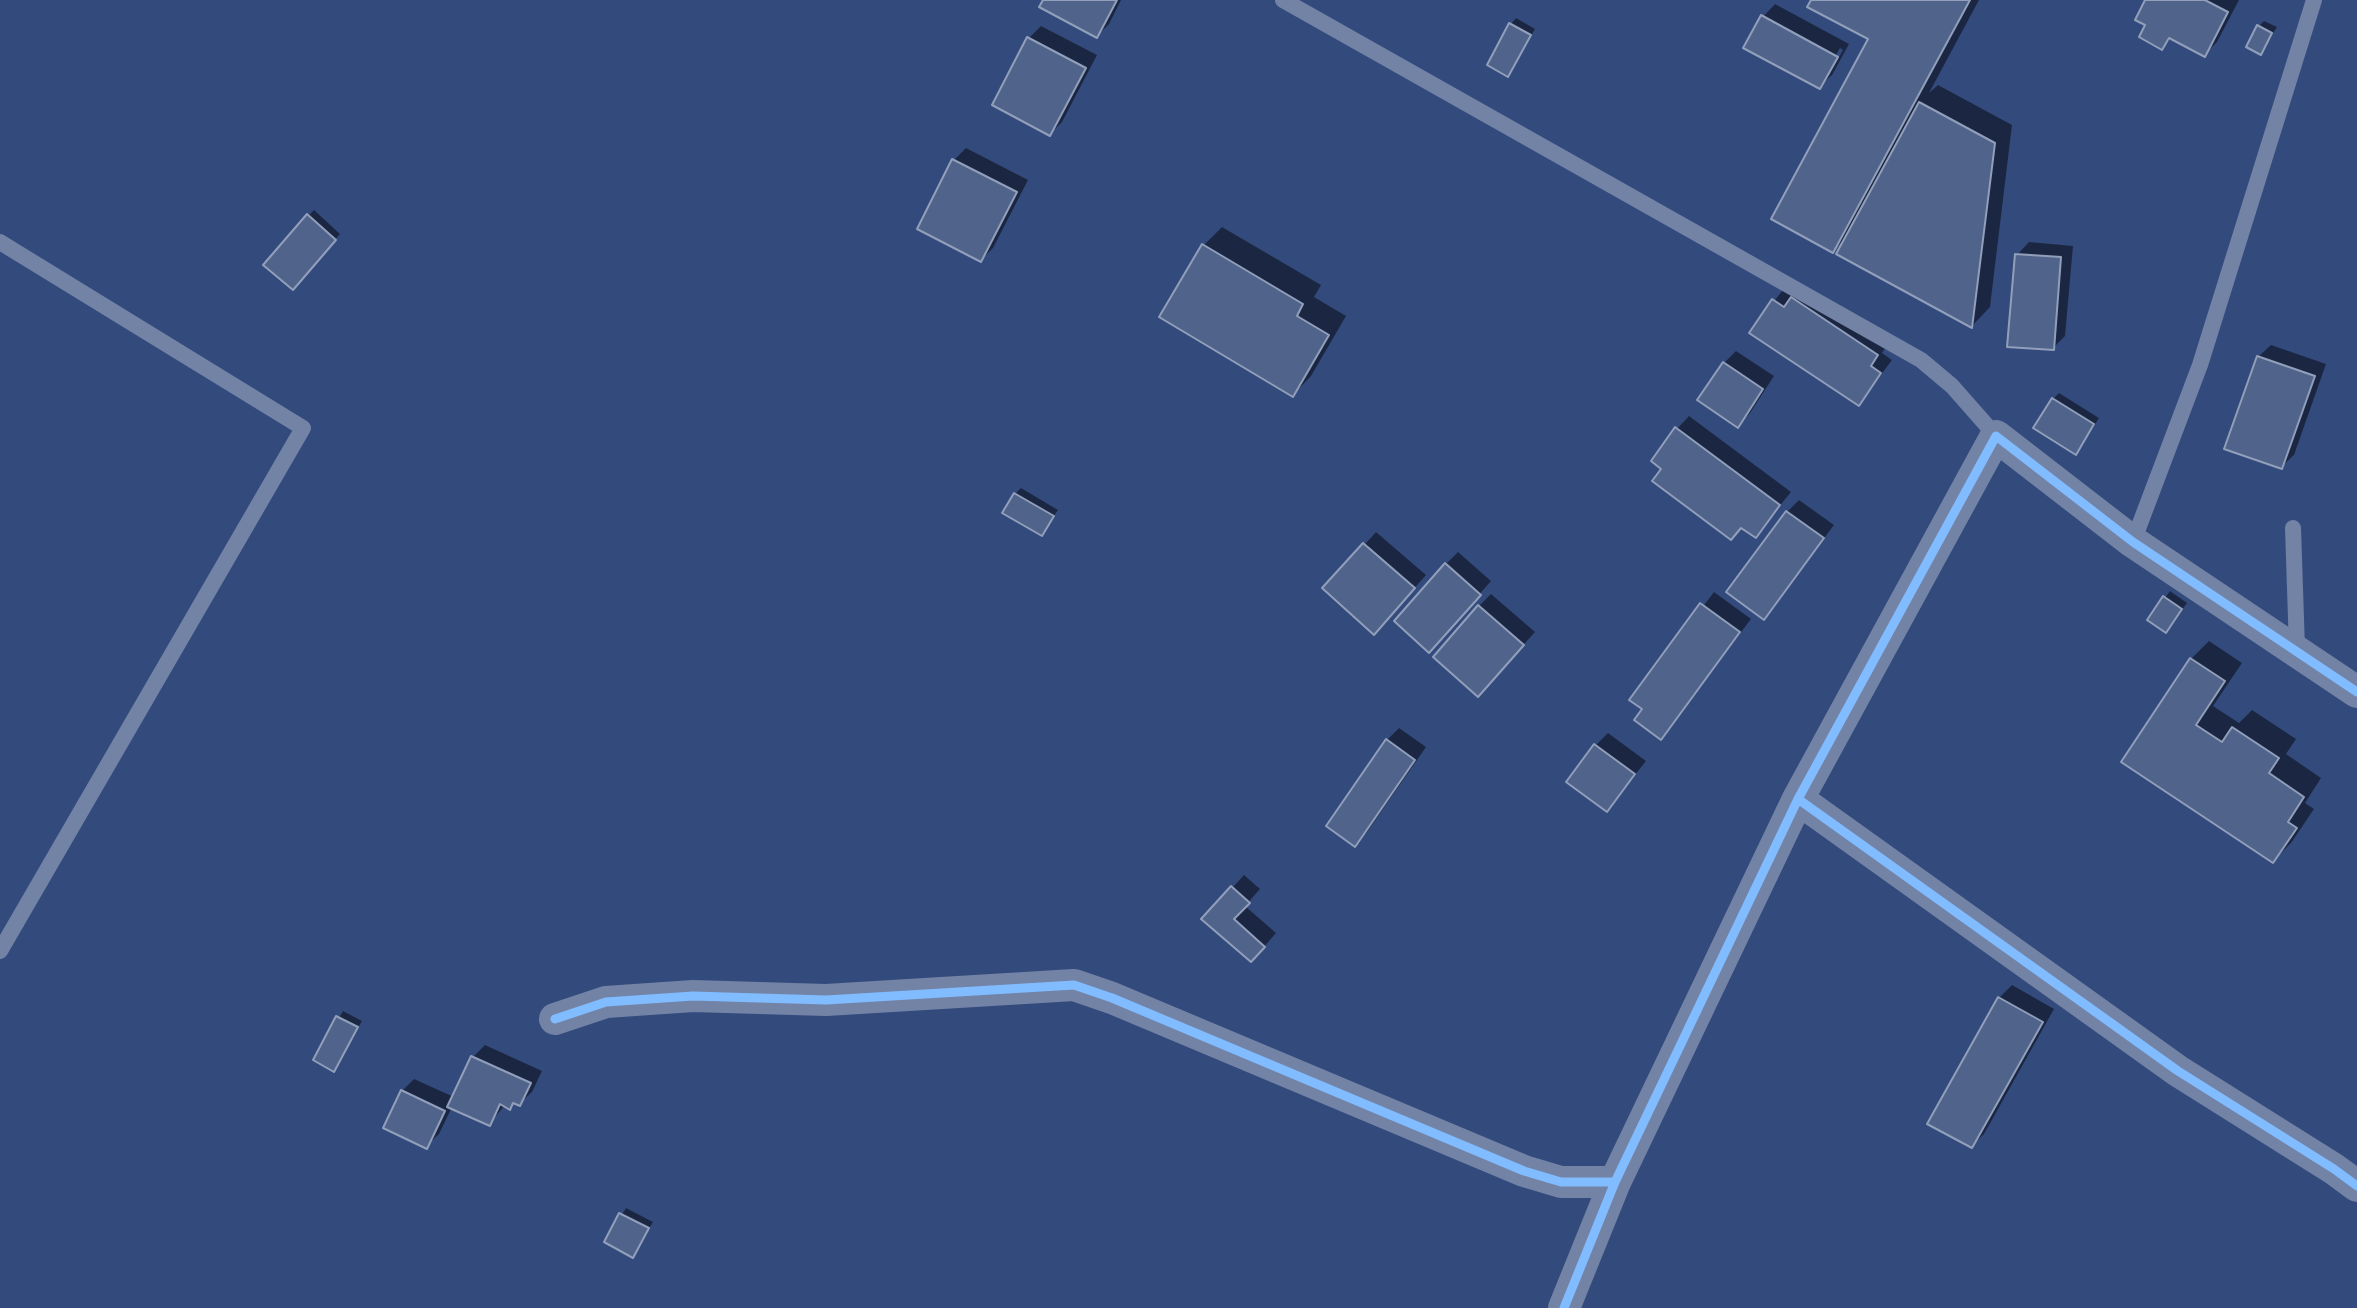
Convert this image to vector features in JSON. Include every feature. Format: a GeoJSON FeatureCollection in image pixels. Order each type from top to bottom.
{"type":"FeatureCollection","features":[{"type":"Feature","properties":{"kind":"street"},"geometry":{"type":"LineString","coordinates":[[1564,1308],[1615,1182],[1798,799],[1996,436],[2133,542],[2297,649],[2357,692]]}},
{"type":"Feature","properties":{"kind":"street"},"geometry":{"type":"LineString","coordinates":[[1798,799],[2178,1071],[2334,1168],[2357,1186]]}},
{"type":"Feature","properties":{"kind":"street"},"geometry":{"type":"LineString","coordinates":[[555,1019],[606,1002],[668,998],[826,1000],[1074,985],[1112,998],[1524,1171],[1562,1182],[1615,1182]]}},
{"type":"Feature","properties":{"kind":"lane"},"geometry":{"type":"LineString","coordinates":[[1283,0],[1921,360],[1952,386],[1996,436]]}},
{"type":"Feature","properties":{"kind":"lane"},"geometry":{"type":"LineString","coordinates":[[2133,542],[2165,465],[2200,365],[2314,0]]}},
{"type":"Feature","properties":{"kind":"lane"},"geometry":{"type":"LineString","coordinates":[[0,242],[303,428],[0,951]]}},
{"type":"Feature","properties":{"kind":"lane"},"geometry":{"type":"LineString","coordinates":[[2293,528],[2297,649]]}},
{"type":"Feature","properties":{"kind":"building"},"geometry":{"type":"Polygon","coordinates":[[[1043,0],[1117,0],[1097,38],[1039,7],[1043,0]]]}},
{"type":"Feature","properties":{"kind":"building"},"geometry":{"type":"Polygon","coordinates":[[[1811,0],[1970,0],[1833,253],[1771,219],[1868,39],[1807,7],[1811,0]]]}},
{"type":"Feature","properties":{"kind":"building"},"geometry":{"type":"Polygon","coordinates":[[[2145,0],[2205,0],[2228,12],[2205,57],[2169,38],[2162,50],[2139,37],[2145,25],[2135,20],[2145,0]]]}},
{"type":"Feature","properties":{"kind":"building"},"geometry":{"type":"Polygon","coordinates":[[[1761,15],[1838,57],[1820,89],[1743,48],[1761,15]]]}},
{"type":"Feature","properties":{"kind":"building"},"geometry":{"type":"Polygon","coordinates":[[[1509,23],[1531,35],[1508,77],[1487,65],[1509,23]]]}},
{"type":"Feature","properties":{"kind":"building"},"geometry":{"type":"Polygon","coordinates":[[[2257,25],[2272,33],[2261,55],[2246,47],[2257,25]]]}},
{"type":"Feature","properties":{"kind":"building"},"geometry":{"type":"Polygon","coordinates":[[[1027,37],[1086,68],[1050,136],[992,105],[1027,37]]]}},
{"type":"Feature","properties":{"kind":"building"},"geometry":{"type":"Polygon","coordinates":[[[1919,102],[1995,143],[1972,328],[1836,254],[1919,102]]]}},
{"type":"Feature","properties":{"kind":"building"},"geometry":{"type":"Polygon","coordinates":[[[952,159],[1017,192],[981,262],[917,229],[952,159]]]}},
{"type":"Feature","properties":{"kind":"building"},"geometry":{"type":"Polygon","coordinates":[[[307,214],[336,240],[293,290],[263,265],[307,214]]]}},
{"type":"Feature","properties":{"kind":"building"},"geometry":{"type":"Polygon","coordinates":[[[1202,244],[1303,304],[1297,316],[1329,335],[1293,397],[1159,317],[1202,244]]]}},
{"type":"Feature","properties":{"kind":"building"},"geometry":{"type":"Polygon","coordinates":[[[2015,254],[2061,257],[2054,350],[2007,347],[2015,254]]]}},
{"type":"Feature","properties":{"kind":"building"},"geometry":{"type":"Polygon","coordinates":[[[1791,297],[1878,355],[1871,366],[1881,373],[1859,406],[1749,333],[1772,299],[1784,307],[1791,297]]]}},
{"type":"Feature","properties":{"kind":"building"},"geometry":{"type":"Polygon","coordinates":[[[2257,356],[2315,376],[2282,469],[2224,449],[2257,356]]]}},
{"type":"Feature","properties":{"kind":"building"},"geometry":{"type":"Polygon","coordinates":[[[1723,362],[1763,389],[1738,428],[1697,400],[1723,362]]]}},
{"type":"Feature","properties":{"kind":"building"},"geometry":{"type":"Polygon","coordinates":[[[2052,398],[2094,424],[2076,455],[2033,428],[2052,398]]]}},
{"type":"Feature","properties":{"kind":"building"},"geometry":{"type":"Polygon","coordinates":[[[1675,427],[1780,505],[1756,538],[1741,528],[1731,540],[1652,481],[1661,469],[1651,461],[1675,427]]]}},
{"type":"Feature","properties":{"kind":"building"},"geometry":{"type":"Polygon","coordinates":[[[1014,493],[1054,516],[1042,536],[1002,513],[1014,493]]]}},
{"type":"Feature","properties":{"kind":"building"},"geometry":{"type":"Polygon","coordinates":[[[1786,511],[1824,538],[1764,620],[1726,592],[1786,511]]]}},
{"type":"Feature","properties":{"kind":"building"},"geometry":{"type":"Polygon","coordinates":[[[1363,543],[1415,588],[1374,635],[1322,588],[1363,543]]]}},
{"type":"Feature","properties":{"kind":"building"},"geometry":{"type":"Polygon","coordinates":[[[1445,563],[1481,595],[1429,653],[1394,621],[1445,563]]]}},
{"type":"Feature","properties":{"kind":"building"},"geometry":{"type":"Polygon","coordinates":[[[2163,596],[2182,609],[2166,633],[2147,620],[2163,596]]]}},
{"type":"Feature","properties":{"kind":"building"},"geometry":{"type":"Polygon","coordinates":[[[1700,603],[1740,632],[1661,740],[1634,720],[1642,709],[1629,700],[1700,603]]]}},
{"type":"Feature","properties":{"kind":"building"},"geometry":{"type":"Polygon","coordinates":[[[1478,605],[1524,645],[1478,697],[1433,657],[1478,605]]]}},
{"type":"Feature","properties":{"kind":"building"},"geometry":{"type":"Polygon","coordinates":[[[2190,658],[2225,681],[2196,725],[2222,742],[2232,727],[2279,758],[2269,773],[2304,797],[2288,822],[2297,828],[2273,863],[2121,762],[2190,658]]]}},
{"type":"Feature","properties":{"kind":"building"},"geometry":{"type":"Polygon","coordinates":[[[1386,739],[1415,760],[1355,847],[1326,826],[1386,739]]]}},
{"type":"Feature","properties":{"kind":"building"},"geometry":{"type":"Polygon","coordinates":[[[1594,744],[1635,774],[1607,812],[1566,782],[1594,744]]]}},
{"type":"Feature","properties":{"kind":"building"},"geometry":{"type":"Polygon","coordinates":[[[1231,886],[1250,903],[1234,919],[1265,947],[1251,962],[1201,919],[1231,886]]]}},
{"type":"Feature","properties":{"kind":"building"},"geometry":{"type":"Polygon","coordinates":[[[1998,997],[2043,1022],[1972,1148],[1927,1124],[1998,997]]]}},
{"type":"Feature","properties":{"kind":"building"},"geometry":{"type":"Polygon","coordinates":[[[336,1016],[358,1027],[334,1072],[313,1060],[336,1016]]]}},
{"type":"Feature","properties":{"kind":"building"},"geometry":{"type":"Polygon","coordinates":[[[471,1056],[531,1083],[520,1106],[513,1103],[510,1110],[500,1104],[490,1126],[447,1107],[471,1056]]]}},
{"type":"Feature","properties":{"kind":"building"},"geometry":{"type":"Polygon","coordinates":[[[401,1090],[445,1111],[427,1149],[383,1128],[401,1090]]]}},
{"type":"Feature","properties":{"kind":"building"},"geometry":{"type":"Polygon","coordinates":[[[619,1213],[649,1228],[633,1258],[604,1242],[619,1213]]]}},
{"type":"Feature","properties":{"kind":"cycle path"},"geometry":{"type":"LineString","coordinates":[[1564,1308],[1615,1182],[1798,799],[1996,436],[2133,542],[2357,692]]}},
{"type":"Feature","properties":{"kind":"cycle path"},"geometry":{"type":"LineString","coordinates":[[1798,799],[2178,1071],[2357,1186]]}},
{"type":"Feature","properties":{"kind":"cycle path"},"geometry":{"type":"LineString","coordinates":[[555,1019],[606,1002],[693,996],[826,1000],[1074,985],[1112,998],[1524,1171],[1561,1182],[1615,1182]]}}]}
